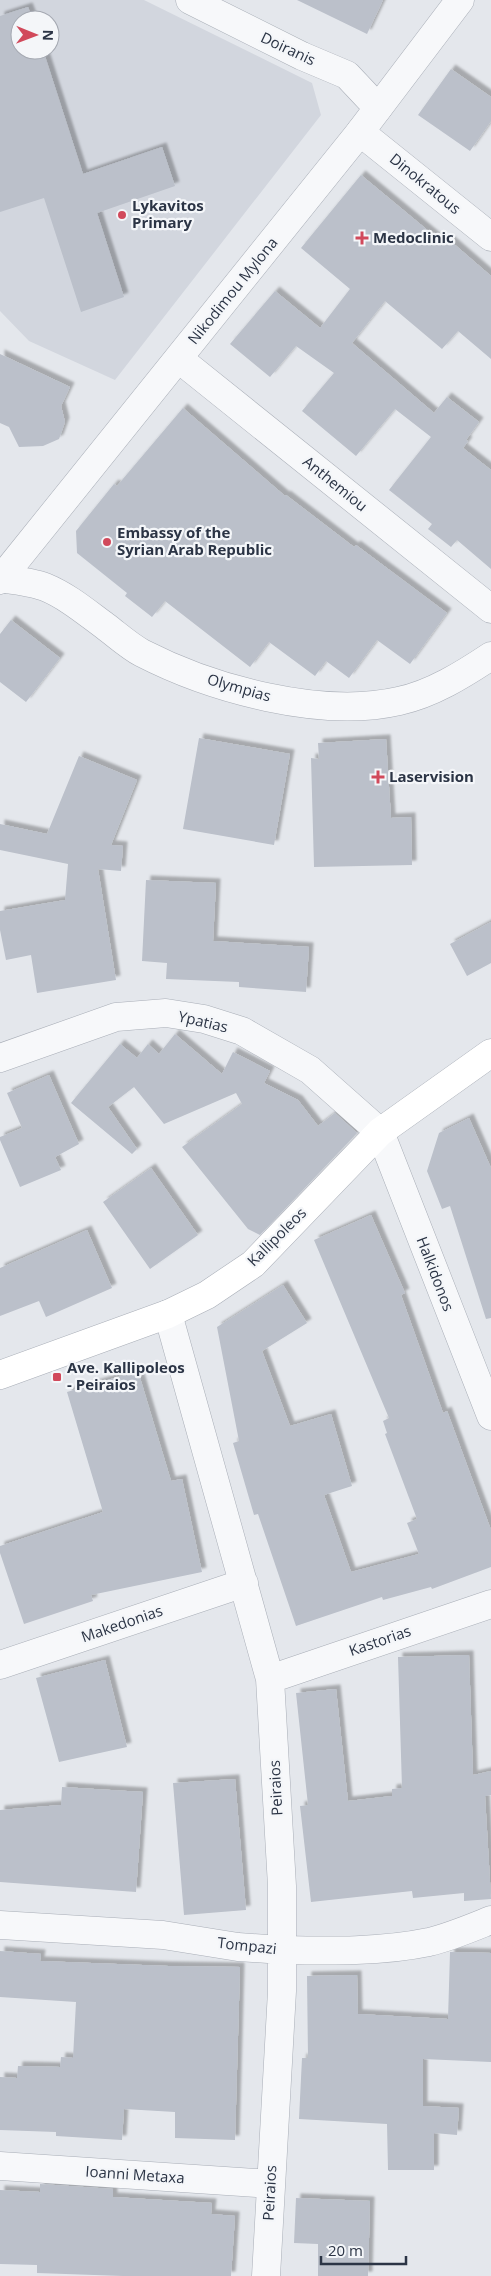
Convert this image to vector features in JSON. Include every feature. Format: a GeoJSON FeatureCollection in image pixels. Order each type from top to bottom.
{"type":"FeatureCollection","features":[{"type":"Feature","properties":{"kind":"main road","name":"Kallipoleos"},"geometry":{"type":"LineString","coordinates":[[0,1375],[168,1314],[207,1295],[253,1264],[380,1132],[491,1053]]}},
{"type":"Feature","properties":{"kind":"street","name":"Doiranis"},"geometry":{"type":"LineString","coordinates":[[190,0],[302,56],[347,74],[378,108]]}},
{"type":"Feature","properties":{"kind":"street","name":"Nikodimou Mylona"},"geometry":{"type":"LineString","coordinates":[[0,578],[179,359],[360,132],[460,0]]}},
{"type":"Feature","properties":{"kind":"street","name":"Dinokratous"},"geometry":{"type":"LineString","coordinates":[[360,132],[491,237]]}},
{"type":"Feature","properties":{"kind":"street","name":"Anthemiou"},"geometry":{"type":"LineString","coordinates":[[179,359],[491,609]]}},
{"type":"Feature","properties":{"kind":"street","name":"Olympias"},"geometry":{"type":"LineString","coordinates":[[0,578],[44,587],[80,607],[140,652],[186,672],[244,692],[301,704],[364,705],[400,701],[424,693],[472,669],[491,656]]}},
{"type":"Feature","properties":{"kind":"street","name":"Ypatias"},"geometry":{"type":"LineString","coordinates":[[0,1058],[116,1017],[166,1013],[204,1019],[242,1031],[310,1070],[380,1132]]}},
{"type":"Feature","properties":{"kind":"street","name":"Halkidonos"},"geometry":{"type":"LineString","coordinates":[[380,1132],[491,1416]]}},
{"type":"Feature","properties":{"kind":"street","name":"Peiraios"},"geometry":{"type":"LineString","coordinates":[[168,1314],[270,1678],[282,1886],[282,2004],[266,2276]]}},
{"type":"Feature","properties":{"kind":"street","name":"Makedonias"},"geometry":{"type":"LineString","coordinates":[[0,1664],[244,1583]]}},
{"type":"Feature","properties":{"kind":"street","name":"Kastorias"},"geometry":{"type":"LineString","coordinates":[[270,1678],[491,1604]]}},
{"type":"Feature","properties":{"kind":"street","name":"Tompazi"},"geometry":{"type":"LineString","coordinates":[[0,1925],[163,1935],[238,1947],[328,1952],[420,1943],[457,1934],[491,1920]]}},
{"type":"Feature","properties":{"kind":"street","name":"Ioanni Metaxa"},"geometry":{"type":"LineString","coordinates":[[0,2166],[271,2184]]}},
{"type":"Feature","properties":{"kind":"shaded area","name":"Lykavitos Primary"},"geometry":{"type":"Polygon","coordinates":[[[0,0],[144,0],[312,83],[321,115],[115,380],[29,341],[0,311],[0,0]]]}},
{"type":"Feature","properties":{"kind":"building"},"geometry":{"type":"Polygon","coordinates":[[[297,0],[383,0],[367,34],[297,0]]]}},
{"type":"Feature","properties":{"kind":"building"},"geometry":{"type":"Polygon","coordinates":[[[28,7],[29,10],[19,10],[28,7]]]}},
{"type":"Feature","properties":{"kind":"building"},"geometry":{"type":"Polygon","coordinates":[[[10,13],[10,60],[46,60],[83,174],[162,147],[175,186],[97,213],[124,297],[81,312],[44,198],[0,212],[0,16],[10,13]]]}},
{"type":"Feature","properties":{"kind":"building"},"geometry":{"type":"Polygon","coordinates":[[[451,69],[491,97],[491,121],[470,151],[418,115],[451,69]]]}},
{"type":"Feature","properties":{"kind":"building"},"geometry":{"type":"Polygon","coordinates":[[[361,175],[443,243],[447,238],[491,276],[491,359],[458,331],[442,349],[385,301],[352,343],[434,413],[447,397],[479,422],[466,440],[468,441],[463,448],[491,470],[491,569],[457,540],[451,547],[428,529],[432,524],[389,490],[431,437],[395,409],[356,456],[302,411],[334,373],[296,346],[270,377],[230,344],[275,291],[320,328],[350,289],[301,248],[361,175]]]}},
{"type":"Feature","properties":{"kind":"building"},"geometry":{"type":"Polygon","coordinates":[[[0,354],[70,387],[61,406],[65,422],[59,439],[43,446],[19,447],[9,427],[0,423],[0,354]]]}},
{"type":"Feature","properties":{"kind":"building"},"geometry":{"type":"Polygon","coordinates":[[[183,408],[285,496],[354,547],[356,545],[447,613],[410,664],[377,640],[349,678],[326,661],[315,676],[269,642],[250,667],[165,601],[152,617],[125,596],[127,593],[77,553],[76,531],[114,484],[117,486],[183,408]]]}},
{"type":"Feature","properties":{"kind":"building"},"geometry":{"type":"Polygon","coordinates":[[[11,620],[60,658],[26,702],[0,682],[0,634],[11,620]]]}},
{"type":"Feature","properties":{"kind":"building"},"geometry":{"type":"Polygon","coordinates":[[[199,738],[290,754],[274,845],[183,829],[199,738]]]}},
{"type":"Feature","properties":{"kind":"building"},"geometry":{"type":"Polygon","coordinates":[[[386,739],[391,818],[411,817],[412,865],[314,867],[311,758],[319,759],[318,743],[386,739]]]}},
{"type":"Feature","properties":{"kind":"building"},"geometry":{"type":"Polygon","coordinates":[[[79,756],[137,780],[111,845],[123,846],[121,871],[98,869],[116,980],[37,993],[31,955],[6,960],[0,930],[0,911],[65,900],[68,864],[0,850],[0,824],[47,834],[79,756]]]}},
{"type":"Feature","properties":{"kind":"building"},"geometry":{"type":"Polygon","coordinates":[[[146,880],[216,883],[213,941],[309,947],[306,992],[239,987],[239,982],[166,979],[167,963],[142,961],[146,880]]]}},
{"type":"Feature","properties":{"kind":"building"},"geometry":{"type":"Polygon","coordinates":[[[491,922],[491,963],[467,976],[450,944],[491,922]]]}},
{"type":"Feature","properties":{"kind":"building"},"geometry":{"type":"Polygon","coordinates":[[[175,1034],[222,1074],[233,1052],[270,1071],[264,1083],[298,1100],[318,1126],[335,1113],[357,1133],[260,1235],[248,1229],[182,1147],[242,1104],[236,1093],[164,1124],[134,1087],[108,1107],[137,1149],[132,1154],[71,1103],[120,1044],[137,1058],[148,1044],[159,1054],[175,1034]]]}},
{"type":"Feature","properties":{"kind":"building"},"geometry":{"type":"Polygon","coordinates":[[[49,1075],[79,1144],[55,1157],[61,1170],[20,1187],[0,1140],[0,1137],[22,1128],[7,1093],[49,1075]]]}},
{"type":"Feature","properties":{"kind":"building"},"geometry":{"type":"Polygon","coordinates":[[[469,1118],[491,1168],[491,1318],[486,1319],[450,1206],[442,1209],[427,1171],[439,1133],[469,1118]]]}},
{"type":"Feature","properties":{"kind":"building"},"geometry":{"type":"Polygon","coordinates":[[[151,1168],[198,1235],[150,1269],[103,1202],[151,1168]]]}},
{"type":"Feature","properties":{"kind":"building"},"geometry":{"type":"Polygon","coordinates":[[[371,1215],[405,1293],[401,1295],[443,1413],[447,1411],[491,1530],[491,1567],[432,1589],[431,1587],[383,1600],[382,1597],[296,1626],[258,1514],[254,1515],[233,1443],[239,1441],[217,1327],[283,1285],[307,1323],[262,1351],[290,1426],[331,1414],[352,1486],[324,1495],[351,1572],[419,1554],[407,1523],[417,1519],[385,1434],[387,1433],[383,1421],[389,1418],[314,1240],[371,1215]]]}},
{"type":"Feature","properties":{"kind":"building"},"geometry":{"type":"Polygon","coordinates":[[[87,1230],[112,1288],[46,1317],[39,1301],[0,1316],[0,1268],[87,1230]]]}},
{"type":"Feature","properties":{"kind":"building"},"geometry":{"type":"Polygon","coordinates":[[[138,1371],[171,1481],[182,1479],[202,1572],[91,1595],[93,1601],[24,1624],[0,1553],[0,1546],[103,1512],[67,1392],[138,1371]]]}},
{"type":"Feature","properties":{"kind":"building"},"geometry":{"type":"Polygon","coordinates":[[[469,1655],[473,1775],[491,1771],[491,1795],[485,1796],[491,1899],[464,1901],[464,1893],[413,1898],[412,1891],[311,1902],[300,1806],[308,1805],[296,1693],[336,1689],[348,1801],[392,1796],[392,1789],[402,1788],[398,1657],[469,1655]]]}},
{"type":"Feature","properties":{"kind":"building"},"geometry":{"type":"Polygon","coordinates":[[[105,1660],[127,1747],[59,1762],[36,1678],[105,1660]]]}},
{"type":"Feature","properties":{"kind":"building"},"geometry":{"type":"Polygon","coordinates":[[[235,1779],[246,1910],[184,1915],[173,1783],[235,1779]]]}},
{"type":"Feature","properties":{"kind":"building"},"geometry":{"type":"Polygon","coordinates":[[[62,1787],[143,1792],[136,1892],[0,1882],[0,1810],[61,1805],[62,1787]]]}},
{"type":"Feature","properties":{"kind":"building"},"geometry":{"type":"Polygon","coordinates":[[[0,1951],[41,1954],[40,1961],[240,1967],[235,2140],[175,2138],[175,2112],[124,2109],[122,2140],[56,2136],[56,2132],[0,2130],[0,2077],[17,2078],[18,2066],[60,2067],[61,2057],[73,2058],[76,2002],[0,1997],[0,1951]]]}},
{"type":"Feature","properties":{"kind":"building"},"geometry":{"type":"Polygon","coordinates":[[[450,1952],[491,1953],[491,2062],[423,2059],[423,2106],[459,2108],[457,2135],[434,2133],[434,2170],[388,2170],[387,2124],[299,2119],[302,2058],[308,2058],[307,1976],[357,1975],[358,2014],[448,2019],[450,1952]]]}},
{"type":"Feature","properties":{"kind":"building"},"geometry":{"type":"Polygon","coordinates":[[[40,2184],[113,2189],[113,2197],[212,2203],[211,2214],[235,2216],[231,2276],[123,2276],[37,2273],[37,2265],[0,2264],[0,2190],[40,2192],[40,2184]]]}},
{"type":"Feature","properties":{"kind":"building"},"geometry":{"type":"Polygon","coordinates":[[[296,2198],[370,2201],[368,2276],[318,2276],[318,2244],[294,2243],[296,2198]]]}},
{"type":"Feature","properties":{"kind":"place","name":"Lykavitos Primary"},"geometry":{"type":"Point","coordinates":[122,215]}},
{"type":"Feature","properties":{"kind":"place","name":"Medoclinic"},"geometry":{"type":"Point","coordinates":[362,238]}},
{"type":"Feature","properties":{"kind":"place","name":"Embassy of the Syrian Arab Republic"},"geometry":{"type":"Point","coordinates":[107,542]}},
{"type":"Feature","properties":{"kind":"place","name":"Laservision"},"geometry":{"type":"Point","coordinates":[378,777]}},
{"type":"Feature","properties":{"kind":"place","name":"Ave. Kallipoleos - Peiraios"},"geometry":{"type":"Point","coordinates":[57,1377]}}]}
